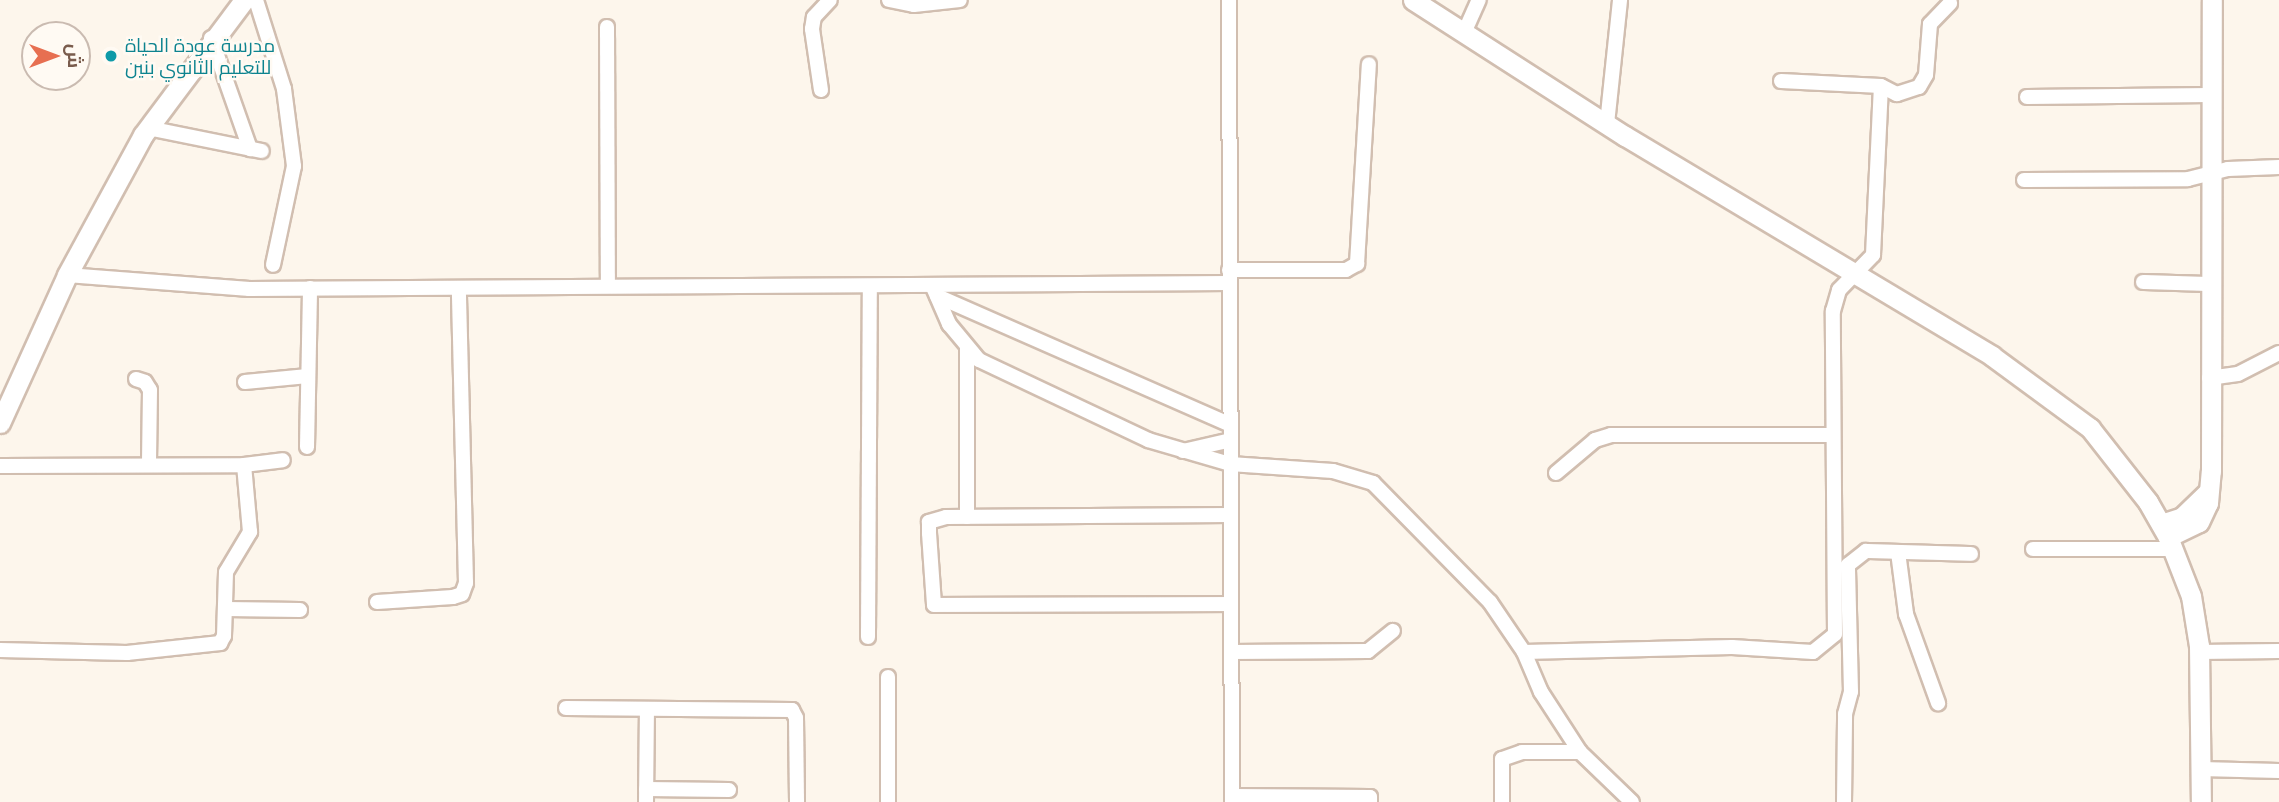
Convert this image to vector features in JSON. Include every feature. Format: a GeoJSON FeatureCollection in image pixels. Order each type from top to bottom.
{"type":"FeatureCollection","features":[{"type":"Feature","properties":{"kind":"main road"},"geometry":{"type":"LineString","coordinates":[[0,423],[67,275],[148,128],[211,38],[244,0]]}},
{"type":"Feature","properties":{"kind":"main road"},"geometry":{"type":"LineString","coordinates":[[1413,0],[1607,124],[2031,382],[2090,428],[2125,467],[2168,536],[2186,579],[2199,652],[2201,802]]}},
{"type":"Feature","properties":{"kind":"main road"},"geometry":{"type":"LineString","coordinates":[[2186,579],[2189,548],[2209,491],[2212,0]]}},
{"type":"Feature","properties":{"kind":"main road"},"geometry":{"type":"LineString","coordinates":[[2168,536],[2182,517],[2209,491]]}},
{"type":"Feature","properties":{"kind":"main road"},"geometry":{"type":"LineString","coordinates":[[2168,536],[2199,522]]}},
{"type":"Feature","properties":{"kind":"street"},"geometry":{"type":"LineString","coordinates":[[256,0],[284,89],[294,166],[273,265]]}},
{"type":"Feature","properties":{"kind":"street"},"geometry":{"type":"LineString","coordinates":[[821,90],[812,29],[814,17],[830,0]]}},
{"type":"Feature","properties":{"kind":"street"},"geometry":{"type":"LineString","coordinates":[[889,0],[914,5],[960,0]]}},
{"type":"Feature","properties":{"kind":"street"},"geometry":{"type":"LineString","coordinates":[[1229,0],[1232,799],[1370,797],[1370,802]]}},
{"type":"Feature","properties":{"kind":"street"},"geometry":{"type":"LineString","coordinates":[[1464,33],[1479,0]]}},
{"type":"Feature","properties":{"kind":"street"},"geometry":{"type":"LineString","coordinates":[[1607,124],[1620,0]]}},
{"type":"Feature","properties":{"kind":"street"},"geometry":{"type":"LineString","coordinates":[[1781,81],[1881,86],[1897,94],[1919,87],[1927,67],[1930,24],[1950,3]]}},
{"type":"Feature","properties":{"kind":"street"},"geometry":{"type":"LineString","coordinates":[[607,27],[608,285]]}},
{"type":"Feature","properties":{"kind":"street"},"geometry":{"type":"LineString","coordinates":[[148,128],[256,150],[211,38]]}},
{"type":"Feature","properties":{"kind":"street"},"geometry":{"type":"LineString","coordinates":[[67,275],[249,289],[459,289],[608,285],[870,286],[934,290],[1346,270],[1357,264],[1369,64]]}},
{"type":"Feature","properties":{"kind":"street"},"geometry":{"type":"LineString","coordinates":[[1524,652],[1818,650],[1836,631],[1833,311],[1839,290],[1873,255],[1881,86]]}},
{"type":"Feature","properties":{"kind":"street"},"geometry":{"type":"LineString","coordinates":[[2027,97],[2210,94]]}},
{"type":"Feature","properties":{"kind":"street"},"geometry":{"type":"LineString","coordinates":[[2024,180],[2176,180],[2228,169],[2279,167]]}},
{"type":"Feature","properties":{"kind":"street"},"geometry":{"type":"LineString","coordinates":[[2143,282],[2209,284]]}},
{"type":"Feature","properties":{"kind":"street"},"geometry":{"type":"LineString","coordinates":[[868,637],[870,286]]}},
{"type":"Feature","properties":{"kind":"street"},"geometry":{"type":"LineString","coordinates":[[307,447],[310,288]]}},
{"type":"Feature","properties":{"kind":"street"},"geometry":{"type":"LineString","coordinates":[[377,602],[453,597],[461,594],[466,583],[459,289]]}},
{"type":"Feature","properties":{"kind":"street"},"geometry":{"type":"LineString","coordinates":[[934,290],[967,348],[996,371],[1182,451],[1230,464],[1333,471],[1373,482],[1490,602],[1524,652],[1541,692],[1580,752],[1625,800]]}},
{"type":"Feature","properties":{"kind":"street"},"geometry":{"type":"LineString","coordinates":[[934,290],[1231,433]]}},
{"type":"Feature","properties":{"kind":"street"},"geometry":{"type":"LineString","coordinates":[[967,348],[967,517]]}},
{"type":"Feature","properties":{"kind":"street"},"geometry":{"type":"LineString","coordinates":[[2209,378],[2238,374],[2279,353]]}},
{"type":"Feature","properties":{"kind":"street"},"geometry":{"type":"LineString","coordinates":[[245,382],[308,376]]}},
{"type":"Feature","properties":{"kind":"street"},"geometry":{"type":"LineString","coordinates":[[136,379],[145,382],[150,390],[149,466]]}},
{"type":"Feature","properties":{"kind":"street"},"geometry":{"type":"LineString","coordinates":[[1182,451],[1231,433]]}},
{"type":"Feature","properties":{"kind":"street"},"geometry":{"type":"LineString","coordinates":[[1556,472],[1595,440],[1611,435],[1833,435]]}},
{"type":"Feature","properties":{"kind":"street"},"geometry":{"type":"LineString","coordinates":[[0,466],[244,466],[283,460]]}},
{"type":"Feature","properties":{"kind":"street"},"geometry":{"type":"LineString","coordinates":[[0,650],[127,653],[213,647],[224,636],[226,572],[250,532],[244,466]]}},
{"type":"Feature","properties":{"kind":"street"},"geometry":{"type":"LineString","coordinates":[[1230,515],[967,517],[929,522],[931,600],[934,605],[1231,604]]}},
{"type":"Feature","properties":{"kind":"street"},"geometry":{"type":"LineString","coordinates":[[2034,549],[2168,536]]}},
{"type":"Feature","properties":{"kind":"street"},"geometry":{"type":"LineString","coordinates":[[1844,802],[1845,714],[1852,678],[1845,572],[1851,560],[1866,551],[1971,554]]}},
{"type":"Feature","properties":{"kind":"street"},"geometry":{"type":"LineString","coordinates":[[1898,552],[1906,614],[1938,704]]}},
{"type":"Feature","properties":{"kind":"street"},"geometry":{"type":"LineString","coordinates":[[226,609],[300,610]]}},
{"type":"Feature","properties":{"kind":"street"},"geometry":{"type":"LineString","coordinates":[[1232,652],[1368,651],[1393,631]]}},
{"type":"Feature","properties":{"kind":"street"},"geometry":{"type":"LineString","coordinates":[[2199,652],[2279,651]]}},
{"type":"Feature","properties":{"kind":"street"},"geometry":{"type":"LineString","coordinates":[[888,677],[888,802]]}},
{"type":"Feature","properties":{"kind":"street"},"geometry":{"type":"LineString","coordinates":[[566,708],[792,710],[797,802]]}},
{"type":"Feature","properties":{"kind":"street"},"geometry":{"type":"LineString","coordinates":[[647,710],[646,796],[729,790]]}},
{"type":"Feature","properties":{"kind":"street"},"geometry":{"type":"LineString","coordinates":[[1502,802],[1502,759],[1510,753],[1580,752]]}},
{"type":"Feature","properties":{"kind":"street"},"geometry":{"type":"LineString","coordinates":[[2201,769],[2279,771]]}},
{"type":"Feature","properties":{"kind":"place","name":"مدرسة عودة الحياة للتعليم الثانوي بنين"},"geometry":{"type":"Point","coordinates":[111,56]}}]}
